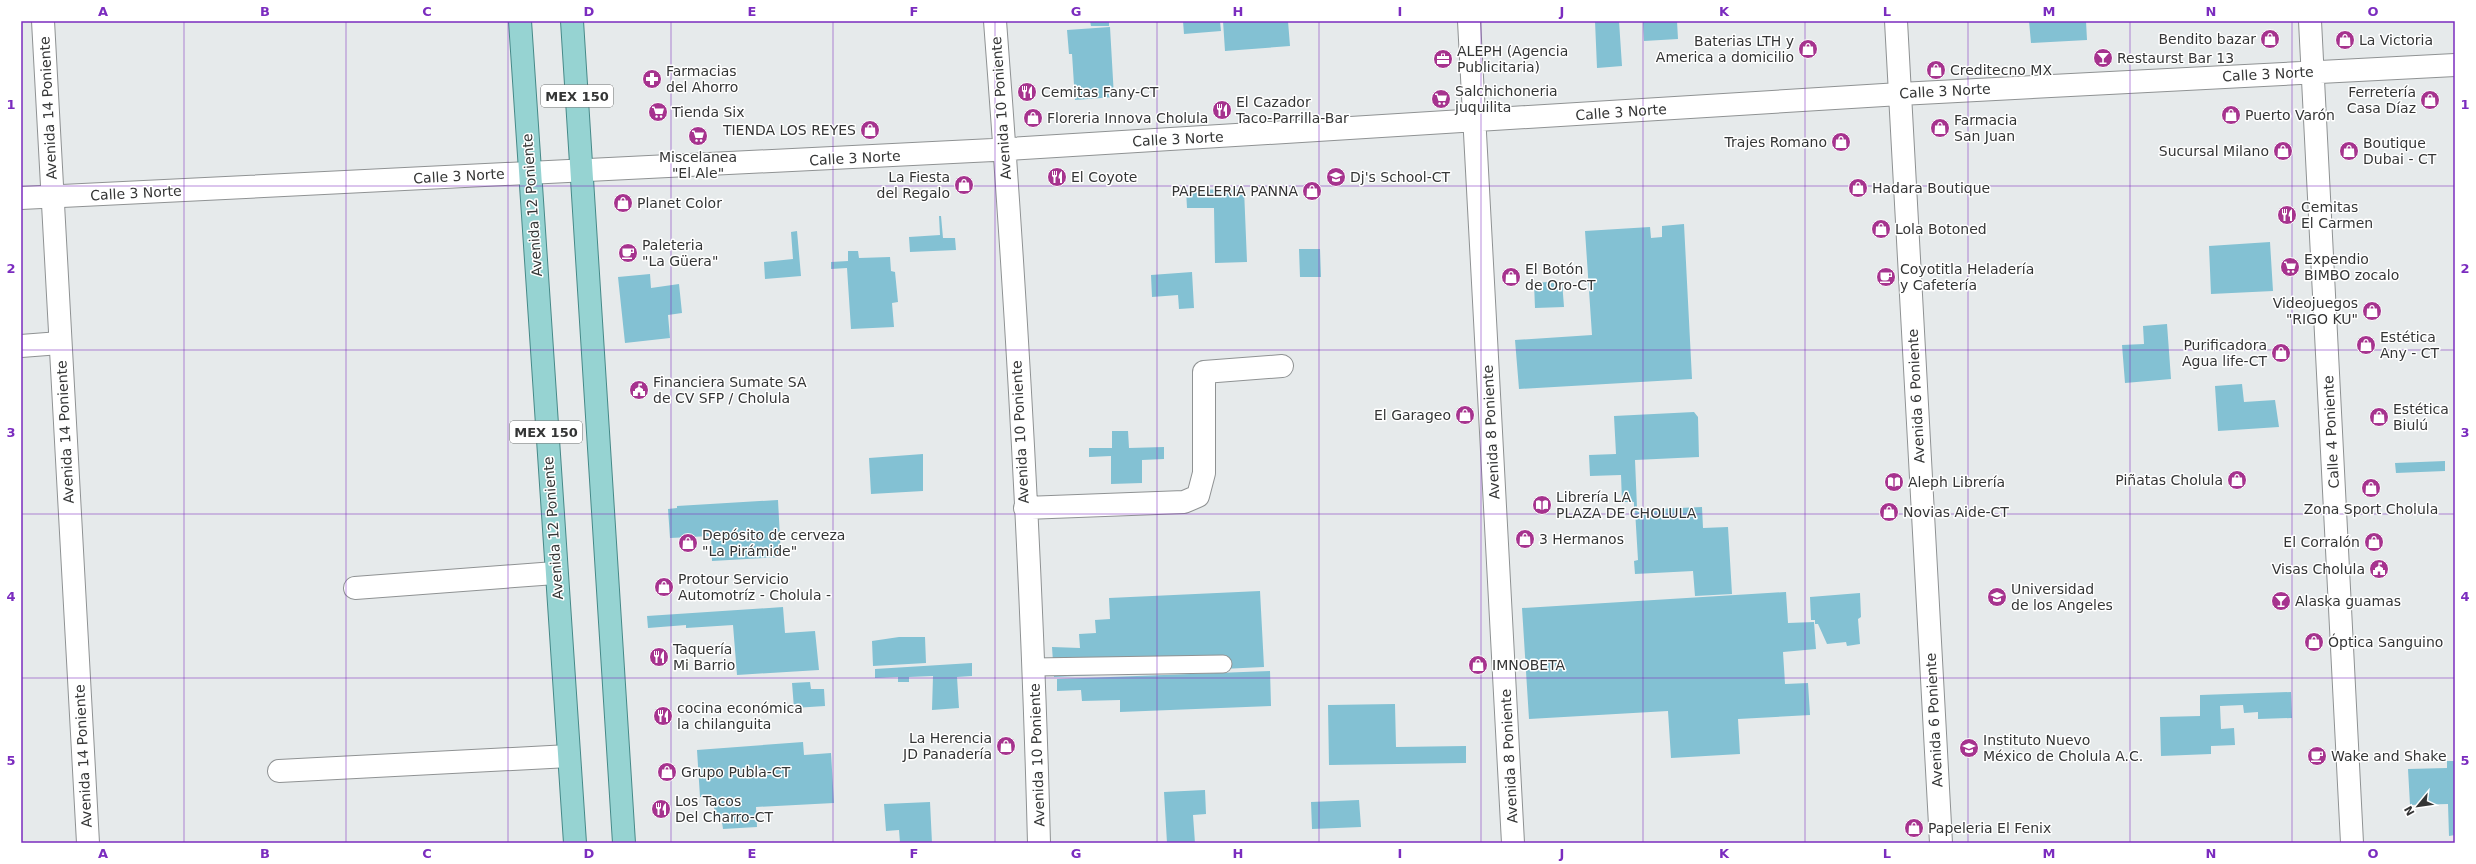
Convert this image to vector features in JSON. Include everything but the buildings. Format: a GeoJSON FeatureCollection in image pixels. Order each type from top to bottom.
{"type":"FeatureCollection","features":[{"type":"Feature","properties":{"kind":"main road","name":"Avenida 12 Poniente"},"geometry":{"type":"LineString","coordinates":[[520,21],[555,573],[575,843]]}},
{"type":"Feature","properties":{"kind":"main road","name":"MEX 150"},"geometry":{"type":"LineString","coordinates":[[572,21],[624,843]]}},
{"type":"Feature","properties":{"kind":"street","name":"Avenida 14 Poniente"},"geometry":{"type":"LineString","coordinates":[[43,21],[88,843]]}},
{"type":"Feature","properties":{"kind":"street","name":"Avenida 10 Poniente"},"geometry":{"type":"LineString","coordinates":[[995,21],[1005,150],[1034,666],[1039,843]]}},
{"type":"Feature","properties":{"kind":"street","name":"Avenida 8 Poniente"},"geometry":{"type":"LineString","coordinates":[[1469,21],[1513,843]]}},
{"type":"Feature","properties":{"kind":"street","name":"Avenida 6 Poniente"},"geometry":{"type":"LineString","coordinates":[[1896,21],[1940,843]]}},
{"type":"Feature","properties":{"kind":"street","name":"Calle 4 Poniente"},"geometry":{"type":"LineString","coordinates":[[2310,21],[2352,843]]}},
{"type":"Feature","properties":{"kind":"street","name":"Calle 3 Norte"},"geometry":{"type":"LineString","coordinates":[[21,198],[530,172],[582,172],[1005,150],[1900,94],[2455,65]]}},
{"type":"Feature","properties":{"kind":"street"},"geometry":{"type":"LineString","coordinates":[[21,346],[60,343]]}},
{"type":"Feature","properties":{"kind":"street"},"geometry":{"type":"LineString","coordinates":[[1025,508],[1184,502],[1198,496],[1204,473],[1204,372],[1282,366]]}},
{"type":"Feature","properties":{"kind":"street"},"geometry":{"type":"LineString","coordinates":[[355,588],[555,573]]}},
{"type":"Feature","properties":{"kind":"street"},"geometry":{"type":"LineString","coordinates":[[279,771],[569,756]]}},
{"type":"Feature","properties":{"kind":"lane"},"geometry":{"type":"LineString","coordinates":[[1034,666],[1223,664]]}},
{"type":"Feature","properties":{"kind":"shaded area"},"geometry":{"type":"Polygon","coordinates":[[[1090,21],[1109,21],[1109,26],[1091,26],[1090,21]]]}},
{"type":"Feature","properties":{"kind":"shaded area"},"geometry":{"type":"Polygon","coordinates":[[[1183,21],[1220,21],[1221,31],[1184,34],[1183,21]]]}},
{"type":"Feature","properties":{"kind":"shaded area"},"geometry":{"type":"Polygon","coordinates":[[[1223,21],[1288,21],[1290,46],[1225,51],[1223,21]]]}},
{"type":"Feature","properties":{"kind":"shaded area"},"geometry":{"type":"Polygon","coordinates":[[[1595,21],[1619,21],[1622,66],[1597,68],[1595,21]]]}},
{"type":"Feature","properties":{"kind":"shaded area"},"geometry":{"type":"Polygon","coordinates":[[[1643,21],[1677,21],[1678,39],[1644,41],[1643,21]]]}},
{"type":"Feature","properties":{"kind":"shaded area"},"geometry":{"type":"Polygon","coordinates":[[[2029,21],[2086,21],[2087,40],[2031,43],[2029,21]]]}},
{"type":"Feature","properties":{"kind":"shaded area"},"geometry":{"type":"Polygon","coordinates":[[[1110,27],[1114,97],[1075,100],[1072,54],[1069,54],[1067,30],[1110,27]]]}},
{"type":"Feature","properties":{"kind":"shaded area"},"geometry":{"type":"Polygon","coordinates":[[[1244,189],[1247,262],[1215,263],[1214,208],[1187,208],[1186,190],[1244,189]]]}},
{"type":"Feature","properties":{"kind":"shaded area"},"geometry":{"type":"Polygon","coordinates":[[[939,216],[941,216],[943,238],[955,238],[956,250],[910,252],[909,237],[940,235],[939,216]]]}},
{"type":"Feature","properties":{"kind":"shaded area"},"geometry":{"type":"Polygon","coordinates":[[[1684,224],[1692,379],[1519,389],[1515,340],[1592,335],[1585,231],[1650,227],[1651,238],[1662,237],[1662,226],[1684,224]]]}},
{"type":"Feature","properties":{"kind":"shaded area"},"geometry":{"type":"Polygon","coordinates":[[[797,231],[801,276],[765,279],[764,262],[793,259],[791,232],[797,231]]]}},
{"type":"Feature","properties":{"kind":"shaded area"},"geometry":{"type":"Polygon","coordinates":[[[2270,242],[2273,291],[2211,294],[2209,246],[2270,242]]]}},
{"type":"Feature","properties":{"kind":"shaded area"},"geometry":{"type":"Polygon","coordinates":[[[1299,249],[1320,249],[1321,277],[1300,277],[1299,249]]]}},
{"type":"Feature","properties":{"kind":"shaded area"},"geometry":{"type":"Polygon","coordinates":[[[848,251],[858,251],[859,258],[890,257],[891,271],[895,272],[898,302],[892,303],[894,327],[851,329],[847,268],[831,269],[831,262],[848,261],[848,251]]]}},
{"type":"Feature","properties":{"kind":"shaded area"},"geometry":{"type":"Polygon","coordinates":[[[1192,272],[1194,308],[1179,309],[1178,295],[1152,297],[1151,275],[1192,272]]]}},
{"type":"Feature","properties":{"kind":"shaded area"},"geometry":{"type":"Polygon","coordinates":[[[650,274],[651,288],[679,284],[682,313],[668,315],[670,338],[625,343],[618,277],[650,274]]]}},
{"type":"Feature","properties":{"kind":"shaded area"},"geometry":{"type":"Polygon","coordinates":[[[1562,281],[1564,307],[1535,308],[1534,283],[1562,281]]]}},
{"type":"Feature","properties":{"kind":"shaded area"},"geometry":{"type":"Polygon","coordinates":[[[2167,324],[2171,379],[2125,383],[2122,345],[2144,344],[2143,326],[2167,324]]]}},
{"type":"Feature","properties":{"kind":"shaded area"},"geometry":{"type":"Polygon","coordinates":[[[2242,384],[2244,402],[2275,400],[2279,427],[2218,431],[2215,386],[2242,384]]]}},
{"type":"Feature","properties":{"kind":"shaded area"},"geometry":{"type":"Polygon","coordinates":[[[1694,412],[1698,417],[1699,457],[1635,460],[1637,508],[1634,507],[1634,502],[1622,502],[1621,475],[1590,476],[1589,455],[1616,454],[1614,416],[1694,412]]]}},
{"type":"Feature","properties":{"kind":"shaded area"},"geometry":{"type":"Polygon","coordinates":[[[1112,431],[1128,431],[1129,448],[1164,447],[1164,459],[1142,460],[1142,483],[1111,484],[1111,456],[1089,457],[1089,448],[1112,448],[1112,431]]]}},
{"type":"Feature","properties":{"kind":"shaded area"},"geometry":{"type":"Polygon","coordinates":[[[923,454],[923,491],[871,494],[869,458],[923,454]]]}},
{"type":"Feature","properties":{"kind":"shaded area"},"geometry":{"type":"Polygon","coordinates":[[[2445,461],[2445,471],[2396,473],[2395,463],[2445,461]]]}},
{"type":"Feature","properties":{"kind":"shaded area"},"geometry":{"type":"Polygon","coordinates":[[[778,500],[781,557],[712,561],[711,536],[670,538],[668,509],[677,508],[677,506],[778,500]]]}},
{"type":"Feature","properties":{"kind":"shaded area"},"geometry":{"type":"Polygon","coordinates":[[[1702,507],[1703,528],[1728,527],[1732,594],[1695,596],[1693,571],[1635,574],[1634,561],[1638,560],[1635,510],[1702,507]]]}},
{"type":"Feature","properties":{"kind":"shaded area"},"geometry":{"type":"Polygon","coordinates":[[[1260,591],[1264,667],[1054,677],[1052,647],[1080,648],[1079,634],[1096,633],[1095,620],[1110,619],[1109,598],[1260,591]]]}},
{"type":"Feature","properties":{"kind":"shaded area"},"geometry":{"type":"Polygon","coordinates":[[[1786,592],[1788,623],[1814,622],[1816,649],[1783,652],[1785,684],[1808,683],[1810,715],[1738,719],[1740,754],[1671,758],[1668,711],[1529,719],[1522,608],[1786,592]]]}},
{"type":"Feature","properties":{"kind":"shaded area"},"geometry":{"type":"Polygon","coordinates":[[[1860,593],[1861,617],[1858,619],[1860,644],[1847,646],[1846,642],[1827,644],[1818,624],[1815,624],[1815,620],[1811,620],[1810,597],[1860,593]]]}},
{"type":"Feature","properties":{"kind":"shaded area"},"geometry":{"type":"Polygon","coordinates":[[[783,607],[785,633],[815,631],[819,670],[737,675],[733,625],[686,628],[686,625],[648,628],[647,616],[783,607]]]}},
{"type":"Feature","properties":{"kind":"shaded area"},"geometry":{"type":"Polygon","coordinates":[[[899,637],[925,637],[926,663],[873,666],[872,641],[899,637]]]}},
{"type":"Feature","properties":{"kind":"shaded area"},"geometry":{"type":"Polygon","coordinates":[[[972,663],[972,676],[957,677],[959,708],[932,710],[933,676],[909,677],[909,682],[898,682],[898,677],[875,678],[875,669],[972,663]]]}},
{"type":"Feature","properties":{"kind":"shaded area"},"geometry":{"type":"Polygon","coordinates":[[[1270,671],[1271,706],[1120,712],[1120,700],[1082,701],[1081,690],[1057,691],[1057,679],[1270,671]]]}},
{"type":"Feature","properties":{"kind":"shaded area"},"geometry":{"type":"Polygon","coordinates":[[[810,682],[811,689],[824,689],[825,706],[794,708],[792,683],[810,682]]]}},
{"type":"Feature","properties":{"kind":"shaded area"},"geometry":{"type":"Polygon","coordinates":[[[2291,692],[2292,718],[2258,719],[2258,712],[2244,713],[2243,705],[2220,706],[2221,729],[2234,728],[2235,745],[2211,746],[2211,754],[2161,756],[2160,717],[2200,716],[2200,695],[2291,692]]]}},
{"type":"Feature","properties":{"kind":"shaded area"},"geometry":{"type":"Polygon","coordinates":[[[1395,704],[1396,747],[1466,746],[1466,763],[1329,765],[1328,705],[1395,704]]]}},
{"type":"Feature","properties":{"kind":"shaded area"},"geometry":{"type":"Polygon","coordinates":[[[803,742],[804,755],[831,753],[834,803],[756,807],[757,827],[723,829],[721,815],[715,815],[713,797],[700,797],[697,750],[803,742]]]}},
{"type":"Feature","properties":{"kind":"shaded area"},"geometry":{"type":"Polygon","coordinates":[[[2447,761],[2455,761],[2455,835],[2449,836],[2448,804],[2410,805],[2408,769],[2447,768],[2447,761]]]}},
{"type":"Feature","properties":{"kind":"shaded area"},"geometry":{"type":"Polygon","coordinates":[[[1205,790],[1206,814],[1193,815],[1195,843],[1167,843],[1164,792],[1205,790]]]}},
{"type":"Feature","properties":{"kind":"shaded area"},"geometry":{"type":"Polygon","coordinates":[[[1359,800],[1361,827],[1312,829],[1311,802],[1359,800]]]}},
{"type":"Feature","properties":{"kind":"shaded area"},"geometry":{"type":"Polygon","coordinates":[[[930,802],[932,843],[900,843],[899,830],[886,831],[884,804],[930,802]]]}},
{"type":"Feature","properties":{"kind":"place","name":"Bendito bazar"},"geometry":{"type":"Point","coordinates":[2270,39]}},
{"type":"Feature","properties":{"kind":"place","name":"La Victoria"},"geometry":{"type":"Point","coordinates":[2345,40]}},
{"type":"Feature","properties":{"kind":"place","name":"Baterias LTH y America a domicilio"},"geometry":{"type":"Point","coordinates":[1808,49]}},
{"type":"Feature","properties":{"kind":"place","name":"Restaurst Bar 13"},"geometry":{"type":"Point","coordinates":[2103,58]}},
{"type":"Feature","properties":{"kind":"place","name":"ALEPH (Agencia Publicitaria)"},"geometry":{"type":"Point","coordinates":[1443,59]}},
{"type":"Feature","properties":{"kind":"place","name":"Creditecno MX"},"geometry":{"type":"Point","coordinates":[1936,70]}},
{"type":"Feature","properties":{"kind":"place","name":"Farmacias del Ahorro"},"geometry":{"type":"Point","coordinates":[652,79]}},
{"type":"Feature","properties":{"kind":"place","name":"Cemitas Fany-CT"},"geometry":{"type":"Point","coordinates":[1027,92]}},
{"type":"Feature","properties":{"kind":"place","name":"Salchichoneria juquilita"},"geometry":{"type":"Point","coordinates":[1441,99]}},
{"type":"Feature","properties":{"kind":"place","name":"Ferretería Casa Díaz"},"geometry":{"type":"Point","coordinates":[2430,100]}},
{"type":"Feature","properties":{"kind":"place","name":"El Cazador Taco-Parrilla-Bar"},"geometry":{"type":"Point","coordinates":[1222,110]}},
{"type":"Feature","properties":{"kind":"place","name":"Tienda Six"},"geometry":{"type":"Point","coordinates":[658,112]}},
{"type":"Feature","properties":{"kind":"place","name":"Puerto Varón"},"geometry":{"type":"Point","coordinates":[2231,115]}},
{"type":"Feature","properties":{"kind":"place","name":"Floreria Innova Cholula"},"geometry":{"type":"Point","coordinates":[1033,118]}},
{"type":"Feature","properties":{"kind":"place","name":"Farmacia San Juan"},"geometry":{"type":"Point","coordinates":[1940,128]}},
{"type":"Feature","properties":{"kind":"place","name":"TIENDA LOS REYES"},"geometry":{"type":"Point","coordinates":[870,130]}},
{"type":"Feature","properties":{"kind":"place","name":"Miscelanea \"El Ale\""},"geometry":{"type":"Point","coordinates":[698,136]}},
{"type":"Feature","properties":{"kind":"place","name":"Trajes Romano"},"geometry":{"type":"Point","coordinates":[1841,142]}},
{"type":"Feature","properties":{"kind":"place","name":"Sucursal Milano"},"geometry":{"type":"Point","coordinates":[2283,151]}},
{"type":"Feature","properties":{"kind":"place","name":"Boutique Dubai - CT"},"geometry":{"type":"Point","coordinates":[2349,151]}},
{"type":"Feature","properties":{"kind":"place","name":"El Coyote"},"geometry":{"type":"Point","coordinates":[1057,177]}},
{"type":"Feature","properties":{"kind":"place","name":"Dj's School-CT"},"geometry":{"type":"Point","coordinates":[1336,177]}},
{"type":"Feature","properties":{"kind":"place","name":"La Fiesta del Regalo"},"geometry":{"type":"Point","coordinates":[964,185]}},
{"type":"Feature","properties":{"kind":"place","name":"Hadara Boutique"},"geometry":{"type":"Point","coordinates":[1858,188]}},
{"type":"Feature","properties":{"kind":"place","name":"PAPELERIA PANNA"},"geometry":{"type":"Point","coordinates":[1312,191]}},
{"type":"Feature","properties":{"kind":"place","name":"Planet Color"},"geometry":{"type":"Point","coordinates":[623,203]}},
{"type":"Feature","properties":{"kind":"place","name":"Cemitas El Carmen"},"geometry":{"type":"Point","coordinates":[2287,215]}},
{"type":"Feature","properties":{"kind":"place","name":"Lola Botoned"},"geometry":{"type":"Point","coordinates":[1881,229]}},
{"type":"Feature","properties":{"kind":"place","name":"Paleteria \"La Güera\""},"geometry":{"type":"Point","coordinates":[628,253]}},
{"type":"Feature","properties":{"kind":"place","name":"Expendio BIMBO zocalo"},"geometry":{"type":"Point","coordinates":[2290,267]}},
{"type":"Feature","properties":{"kind":"place","name":"El Botón de Oro-CT"},"geometry":{"type":"Point","coordinates":[1511,277]}},
{"type":"Feature","properties":{"kind":"place","name":"Coyotitla Heladería y Cafetería"},"geometry":{"type":"Point","coordinates":[1886,277]}},
{"type":"Feature","properties":{"kind":"place","name":"Videojuegos \"RIGO KU\""},"geometry":{"type":"Point","coordinates":[2372,311]}},
{"type":"Feature","properties":{"kind":"place","name":"Estética Any - CT"},"geometry":{"type":"Point","coordinates":[2366,345]}},
{"type":"Feature","properties":{"kind":"place","name":"Purificadora Agua life-CT"},"geometry":{"type":"Point","coordinates":[2281,353]}},
{"type":"Feature","properties":{"kind":"place","name":"Financiera Sumate SA de CV SFP / Cholula"},"geometry":{"type":"Point","coordinates":[639,390]}},
{"type":"Feature","properties":{"kind":"place","name":"El Garageo"},"geometry":{"type":"Point","coordinates":[1465,415]}},
{"type":"Feature","properties":{"kind":"place","name":"Estética Biulú"},"geometry":{"type":"Point","coordinates":[2379,417]}},
{"type":"Feature","properties":{"kind":"place","name":"Piñatas Cholula"},"geometry":{"type":"Point","coordinates":[2237,480]}},
{"type":"Feature","properties":{"kind":"place","name":"Aleph Librería"},"geometry":{"type":"Point","coordinates":[1894,482]}},
{"type":"Feature","properties":{"kind":"place","name":"Zona Sport Cholula"},"geometry":{"type":"Point","coordinates":[2371,488]}},
{"type":"Feature","properties":{"kind":"place","name":"Librería LA PLAZA DE CHOLULA"},"geometry":{"type":"Point","coordinates":[1542,505]}},
{"type":"Feature","properties":{"kind":"place","name":"Novias Aide-CT"},"geometry":{"type":"Point","coordinates":[1889,512]}},
{"type":"Feature","properties":{"kind":"place","name":"3 Hermanos"},"geometry":{"type":"Point","coordinates":[1525,539]}},
{"type":"Feature","properties":{"kind":"place","name":"El Corralón"},"geometry":{"type":"Point","coordinates":[2374,542]}},
{"type":"Feature","properties":{"kind":"place","name":"Depósito de cerveza \"La Pirámide\""},"geometry":{"type":"Point","coordinates":[688,543]}},
{"type":"Feature","properties":{"kind":"place","name":"Visas Cholula"},"geometry":{"type":"Point","coordinates":[2379,569]}},
{"type":"Feature","properties":{"kind":"place","name":"Protour Servicio Automotríz - Cholula -"},"geometry":{"type":"Point","coordinates":[664,587]}},
{"type":"Feature","properties":{"kind":"place","name":"Universidad de los Angeles"},"geometry":{"type":"Point","coordinates":[1997,597]}},
{"type":"Feature","properties":{"kind":"place","name":"Alaska guamas"},"geometry":{"type":"Point","coordinates":[2281,601]}},
{"type":"Feature","properties":{"kind":"place","name":"Óptica Sanguino"},"geometry":{"type":"Point","coordinates":[2314,642]}},
{"type":"Feature","properties":{"kind":"place","name":"Taquería Mi Barrio"},"geometry":{"type":"Point","coordinates":[659,657]}},
{"type":"Feature","properties":{"kind":"place","name":"IMNOBETA"},"geometry":{"type":"Point","coordinates":[1478,665]}},
{"type":"Feature","properties":{"kind":"place","name":"cocina económica la chilanguita"},"geometry":{"type":"Point","coordinates":[663,716]}},
{"type":"Feature","properties":{"kind":"place","name":"La Herencia JD Panadería"},"geometry":{"type":"Point","coordinates":[1006,746]}},
{"type":"Feature","properties":{"kind":"place","name":"Instituto Nuevo México de Cholula A.C."},"geometry":{"type":"Point","coordinates":[1969,748]}},
{"type":"Feature","properties":{"kind":"place","name":"Wake and Shake"},"geometry":{"type":"Point","coordinates":[2317,756]}},
{"type":"Feature","properties":{"kind":"place","name":"Grupo Publa-CT"},"geometry":{"type":"Point","coordinates":[667,772]}},
{"type":"Feature","properties":{"kind":"place","name":"Los Tacos Del Charro-CT"},"geometry":{"type":"Point","coordinates":[661,809]}},
{"type":"Feature","properties":{"kind":"place","name":"Papeleria El Fenix"},"geometry":{"type":"Point","coordinates":[1914,828]}}]}
